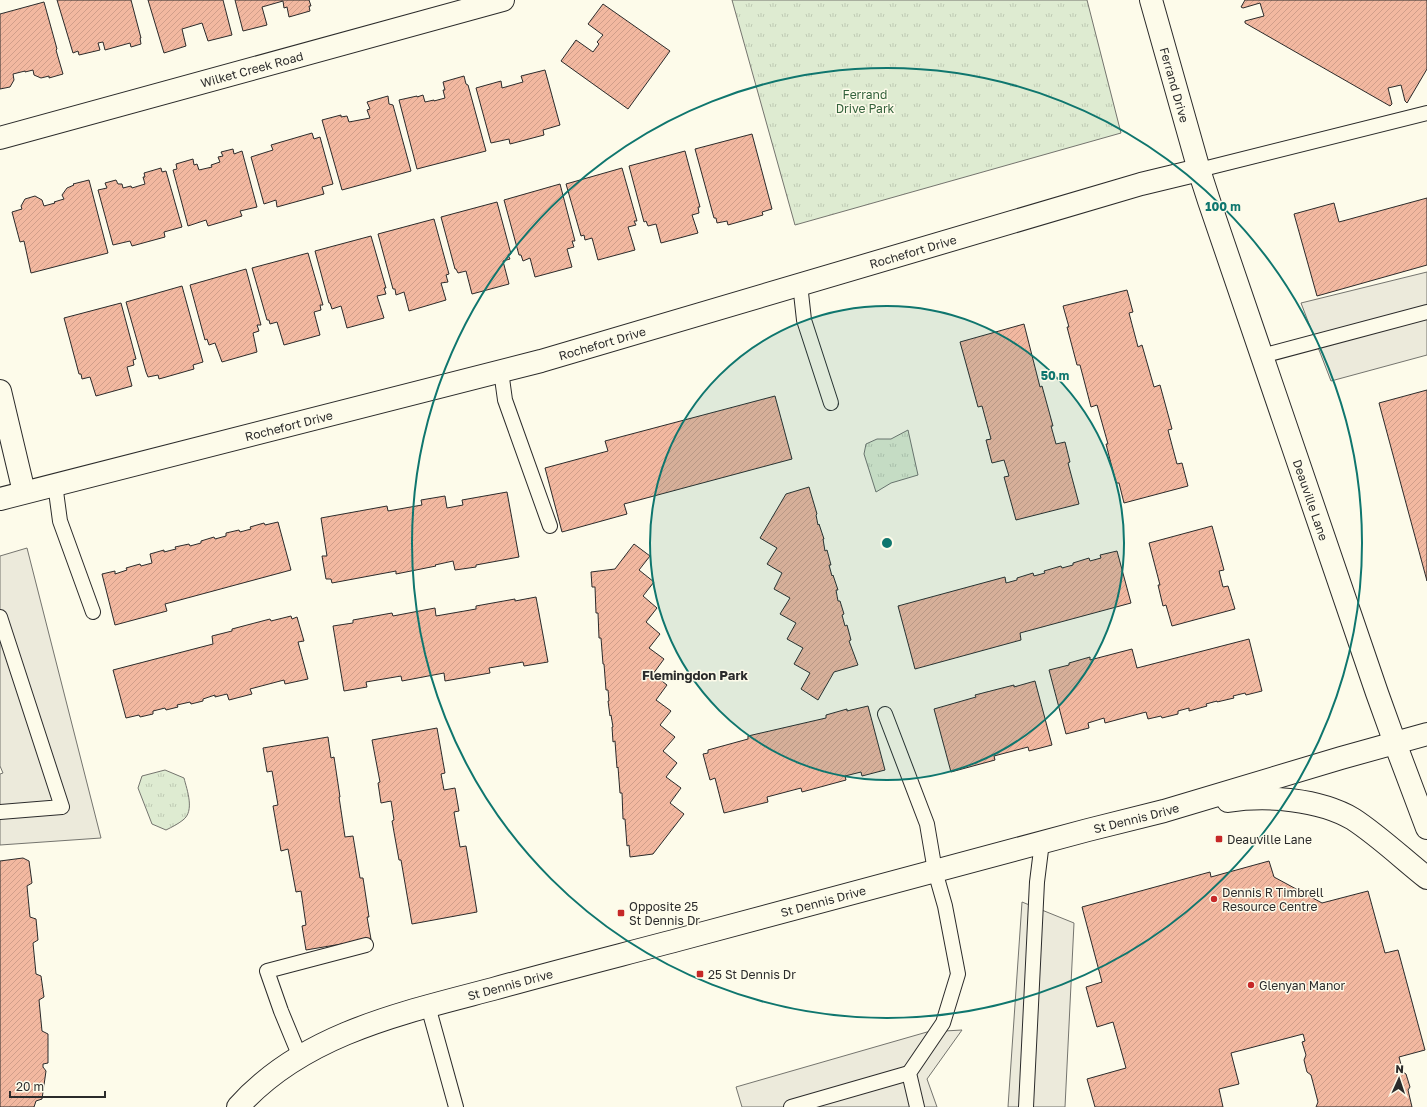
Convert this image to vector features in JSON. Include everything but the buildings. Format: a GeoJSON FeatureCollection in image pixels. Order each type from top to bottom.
{"type":"FeatureCollection","features":[{"type":"Feature","properties":{"kind":"street","name":"Wilket Creek Road"},"geometry":{"type":"LineString","coordinates":[[0,138],[503,0]]}},
{"type":"Feature","properties":{"kind":"street","name":"Ferrand Drive"},"geometry":{"type":"LineString","coordinates":[[1150,0],[1199,170]]}},
{"type":"Feature","properties":{"kind":"street","name":"Rochefort Drive"},"geometry":{"type":"LineString","coordinates":[[0,499],[501,372],[1141,184],[1199,170]]}},
{"type":"Feature","properties":{"kind":"street","name":"Deauville Lane"},"geometry":{"type":"LineString","coordinates":[[1199,170],[1395,743],[1427,828]]}},
{"type":"Feature","properties":{"kind":"street"},"geometry":{"type":"LineString","coordinates":[[0,391],[24,492]]}},
{"type":"Feature","properties":{"kind":"street","name":"St Dennis Drive"},"geometry":{"type":"LineString","coordinates":[[238,1107],[265,1081],[300,1057],[316,1047],[372,1023],[428,1006],[1042,842],[1164,811],[1427,734]]}},
{"type":"Feature","properties":{"kind":"street"},"geometry":{"type":"LineString","coordinates":[[1164,811],[1242,798],[1280,800],[1317,805],[1352,818],[1427,878]]}},
{"type":"Feature","properties":{"kind":"lane"},"geometry":{"type":"LineString","coordinates":[[1199,170],[1427,113]]}},
{"type":"Feature","properties":{"kind":"lane"},"geometry":{"type":"LineString","coordinates":[[800,284],[804,320],[831,403]]}},
{"type":"Feature","properties":{"kind":"lane"},"geometry":{"type":"LineString","coordinates":[[1262,356],[1427,312]]}},
{"type":"Feature","properties":{"kind":"lane"},"geometry":{"type":"LineString","coordinates":[[501,372],[505,400],[550,526]]}},
{"type":"Feature","properties":{"kind":"lane"},"geometry":{"type":"LineString","coordinates":[[55,484],[60,521],[93,612]]}},
{"type":"Feature","properties":{"kind":"lane"},"geometry":{"type":"LineString","coordinates":[[0,617],[62,808],[0,812]]}},
{"type":"Feature","properties":{"kind":"lane"},"geometry":{"type":"LineString","coordinates":[[791,1107],[909,1073],[943,1023],[958,974],[946,906],[935,871],[927,824],[885,714]]}},
{"type":"Feature","properties":{"kind":"lane"},"geometry":{"type":"LineString","coordinates":[[1026,1107],[1037,882],[1042,842]]}},
{"type":"Feature","properties":{"kind":"lane"},"geometry":{"type":"LineString","coordinates":[[300,1057],[281,1011],[267,971],[366,945]]}},
{"type":"Feature","properties":{"kind":"lane"},"geometry":{"type":"LineString","coordinates":[[428,1006],[456,1107]]}},
{"type":"Feature","properties":{"kind":"lane"},"geometry":{"type":"LineString","coordinates":[[909,1073],[917,1107]]}},
{"type":"Feature","properties":{"kind":"green space","name":"Ferrand Drive Park"},"geometry":{"type":"Polygon","coordinates":[[[732,0],[1087,0],[1121,133],[795,225],[732,0]]]}},
{"type":"Feature","properties":{"kind":"green space"},"geometry":{"type":"Polygon","coordinates":[[[908,430],[918,475],[891,483],[876,492],[864,454],[866,444],[877,439],[891,439],[908,430]]]}},
{"type":"Feature","properties":{"kind":"green space"},"geometry":{"type":"Polygon","coordinates":[[[165,770],[184,778],[189,800],[189,811],[187,816],[166,830],[152,824],[138,788],[142,776],[165,770]]]}},
{"type":"Feature","properties":{"kind":"shaded area"},"geometry":{"type":"Polygon","coordinates":[[[1427,272],[1427,355],[1331,381],[1301,303],[1427,272]]]}},
{"type":"Feature","properties":{"kind":"shaded area"},"geometry":{"type":"Polygon","coordinates":[[[27,548],[101,838],[0,845],[0,774],[3,773],[0,766],[0,556],[27,548]]]}},
{"type":"Feature","properties":{"kind":"shaded area"},"geometry":{"type":"Polygon","coordinates":[[[1022,902],[1074,923],[1065,1107],[1008,1107],[1022,902]]]}},
{"type":"Feature","properties":{"kind":"shaded area"},"geometry":{"type":"Polygon","coordinates":[[[962,1030],[927,1079],[937,1107],[742,1107],[736,1087],[927,1032],[962,1030]]]}},
{"type":"Feature","properties":{"kind":"place","name":"Deauville Lane"},"geometry":{"type":"Point","coordinates":[1219,839]}},
{"type":"Feature","properties":{"kind":"place","name":"Dennis R Timbrell Resource Centre"},"geometry":{"type":"Point","coordinates":[1214,899]}},
{"type":"Feature","properties":{"kind":"place","name":"Opposite 25 St Dennis Dr"},"geometry":{"type":"Point","coordinates":[621,913]}},
{"type":"Feature","properties":{"kind":"place","name":"25 St Dennis Dr"},"geometry":{"type":"Point","coordinates":[700,974]}},
{"type":"Feature","properties":{"kind":"place","name":"Glenyan Manor"},"geometry":{"type":"Point","coordinates":[1251,985]}},
{"type":"Feature","properties":{"kind":"district","name":"Flemingdon Park"},"geometry":{"type":"Point","coordinates":[695,675]}}]}
